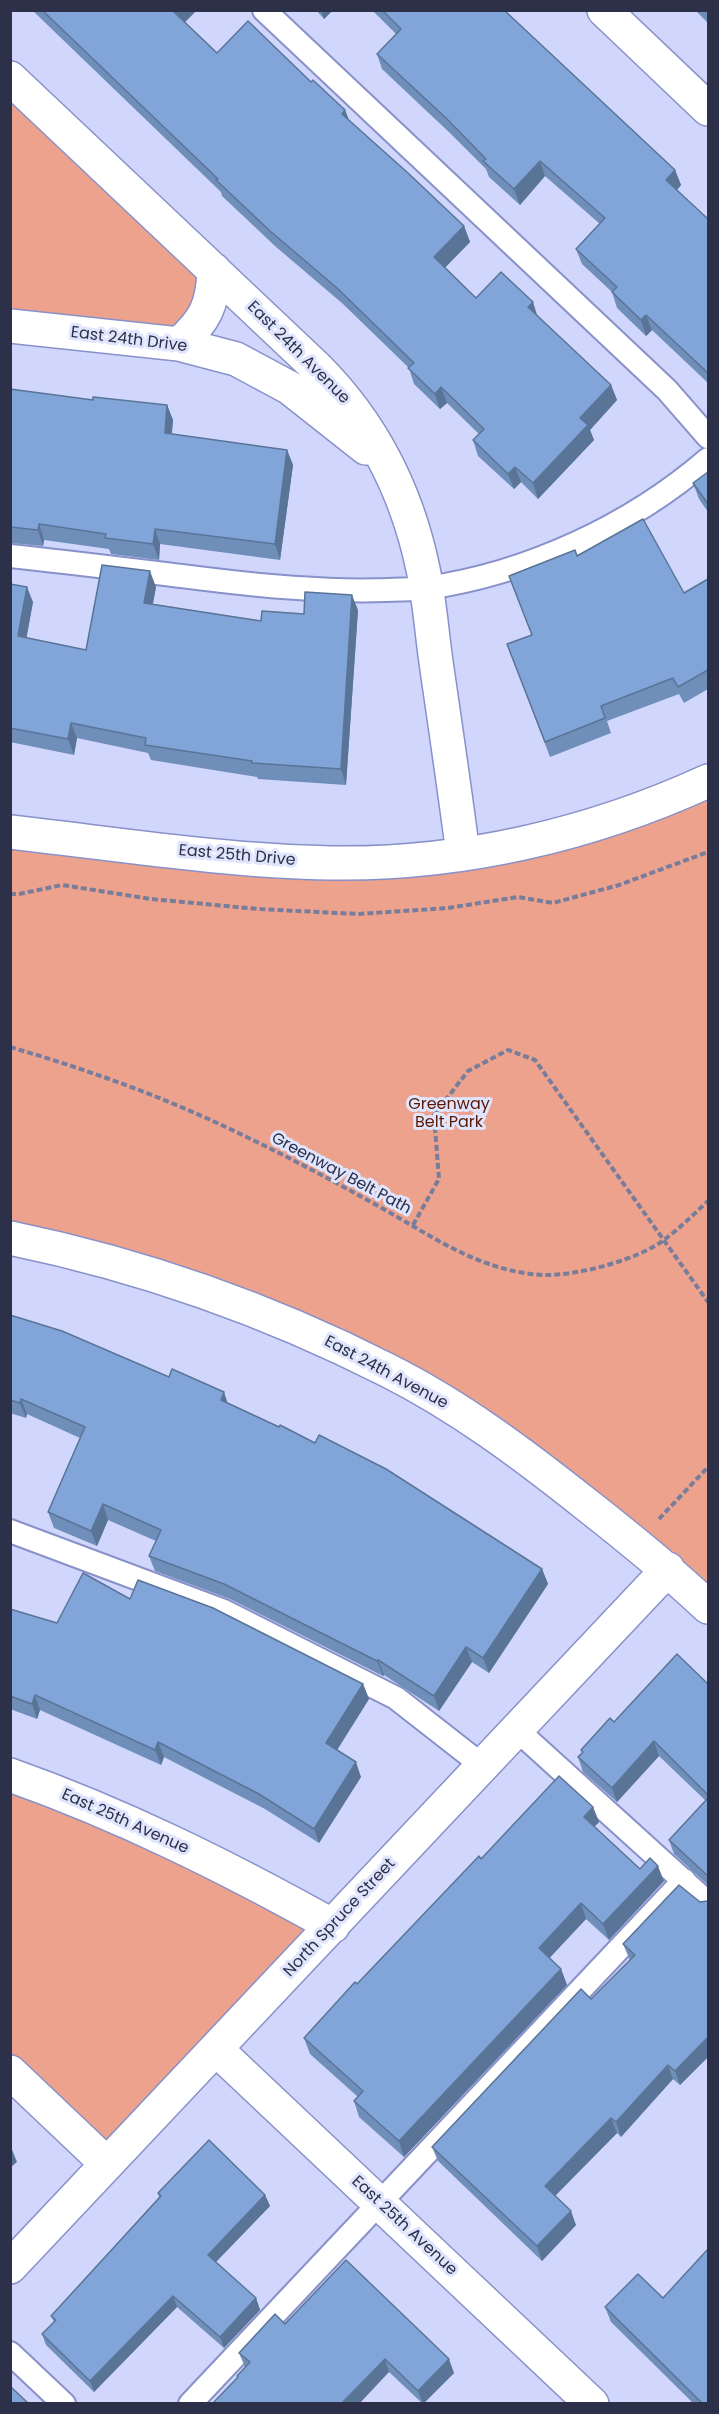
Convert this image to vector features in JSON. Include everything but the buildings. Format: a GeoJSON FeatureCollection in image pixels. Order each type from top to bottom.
{"type":"FeatureCollection","features":[{"type":"Feature","properties":{"kind":"street"},"geometry":{"type":"LineString","coordinates":[[604,10],[708,109]]}},
{"type":"Feature","properties":{"kind":"street","name":"East 24th Avenue"},"geometry":{"type":"LineString","coordinates":[[10,78],[329,380],[360,417],[390,469],[414,531],[426,588],[463,854]]}},
{"type":"Feature","properties":{"kind":"street"},"geometry":{"type":"LineString","coordinates":[[179,344],[196,330],[206,314],[213,293],[214,270]]}},
{"type":"Feature","properties":{"kind":"street","name":"East 24th Drive"},"geometry":{"type":"LineString","coordinates":[[10,326],[179,344],[236,359],[290,388],[334,421],[390,469]]}},
{"type":"Feature","properties":{"kind":"street","name":"East 25th Drive"},"geometry":{"type":"LineString","coordinates":[[10,832],[302,862],[377,862],[463,854],[532,841],[639,810],[708,781]]}},
{"type":"Feature","properties":{"kind":"street","name":"East 24th Avenue"},"geometry":{"type":"LineString","coordinates":[[10,1238],[57,1247],[146,1271],[307,1332],[387,1370],[457,1410],[528,1457],[668,1569],[708,1607]]}},
{"type":"Feature","properties":{"kind":"street","name":"North Spruce Street"},"geometry":{"type":"LineString","coordinates":[[10,2267],[668,1569]]}},
{"type":"Feature","properties":{"kind":"street","name":"East 25th Avenue"},"geometry":{"type":"LineString","coordinates":[[10,1775],[76,1798],[175,1843],[333,1926]]}},
{"type":"Feature","properties":{"kind":"street","name":"East 25th Avenue"},"geometry":{"type":"LineString","coordinates":[[216,2049],[592,2403]]}},
{"type":"Feature","properties":{"kind":"street"},"geometry":{"type":"LineString","coordinates":[[10,2072],[107,2164]]}},
{"type":"Feature","properties":{"kind":"lane"},"geometry":{"type":"LineString","coordinates":[[264,10],[667,390],[708,437]]}},
{"type":"Feature","properties":{"kind":"lane"},"geometry":{"type":"LineString","coordinates":[[10,556],[277,588],[341,591],[426,588],[474,578],[562,550],[609,527],[651,502],[708,459]]}},
{"type":"Feature","properties":{"kind":"lane"},"geometry":{"type":"LineString","coordinates":[[10,1531],[224,1611],[396,1698],[483,1767]]}},
{"type":"Feature","properties":{"kind":"lane"},"geometry":{"type":"LineString","coordinates":[[517,1730],[708,1903]]}},
{"type":"Feature","properties":{"kind":"lane"},"geometry":{"type":"LineString","coordinates":[[190,2403],[684,1880]]}},
{"type":"Feature","properties":{"kind":"lane"},"geometry":{"type":"LineString","coordinates":[[10,2353],[64,2403]]}},
{"type":"Feature","properties":{"kind":"path","name":"Greenway Belt Path"},"geometry":{"type":"LineString","coordinates":[[10,1047],[131,1088],[215,1122],[369,1200],[453,1249],[483,1264],[513,1271],[545,1275],[577,1271],[639,1253],[663,1241],[708,1201]]}},
{"type":"Feature","properties":{"kind":"path"},"geometry":{"type":"LineString","coordinates":[[413,1225],[439,1179],[434,1115],[468,1071],[507,1050],[535,1060],[708,1302]]}},
{"type":"Feature","properties":{"kind":"path"},"geometry":{"type":"LineString","coordinates":[[653,1525],[708,1467]]}},
{"type":"Feature","properties":{"kind":"green space"},"geometry":{"type":"Polygon","coordinates":[[[10,78],[214,270],[196,329],[11,326],[10,78]]]}},
{"type":"Feature","properties":{"kind":"green space","name":"Greenway Belt Park"},"geometry":{"type":"Polygon","coordinates":[[[708,779],[708,1607],[396,1374],[11,1242],[11,832],[463,854],[708,779]]]}},
{"type":"Feature","properties":{"kind":"green space"},"geometry":{"type":"Polygon","coordinates":[[[10,1775],[333,1926],[107,2164],[11,2072],[10,1775]]]}}]}
